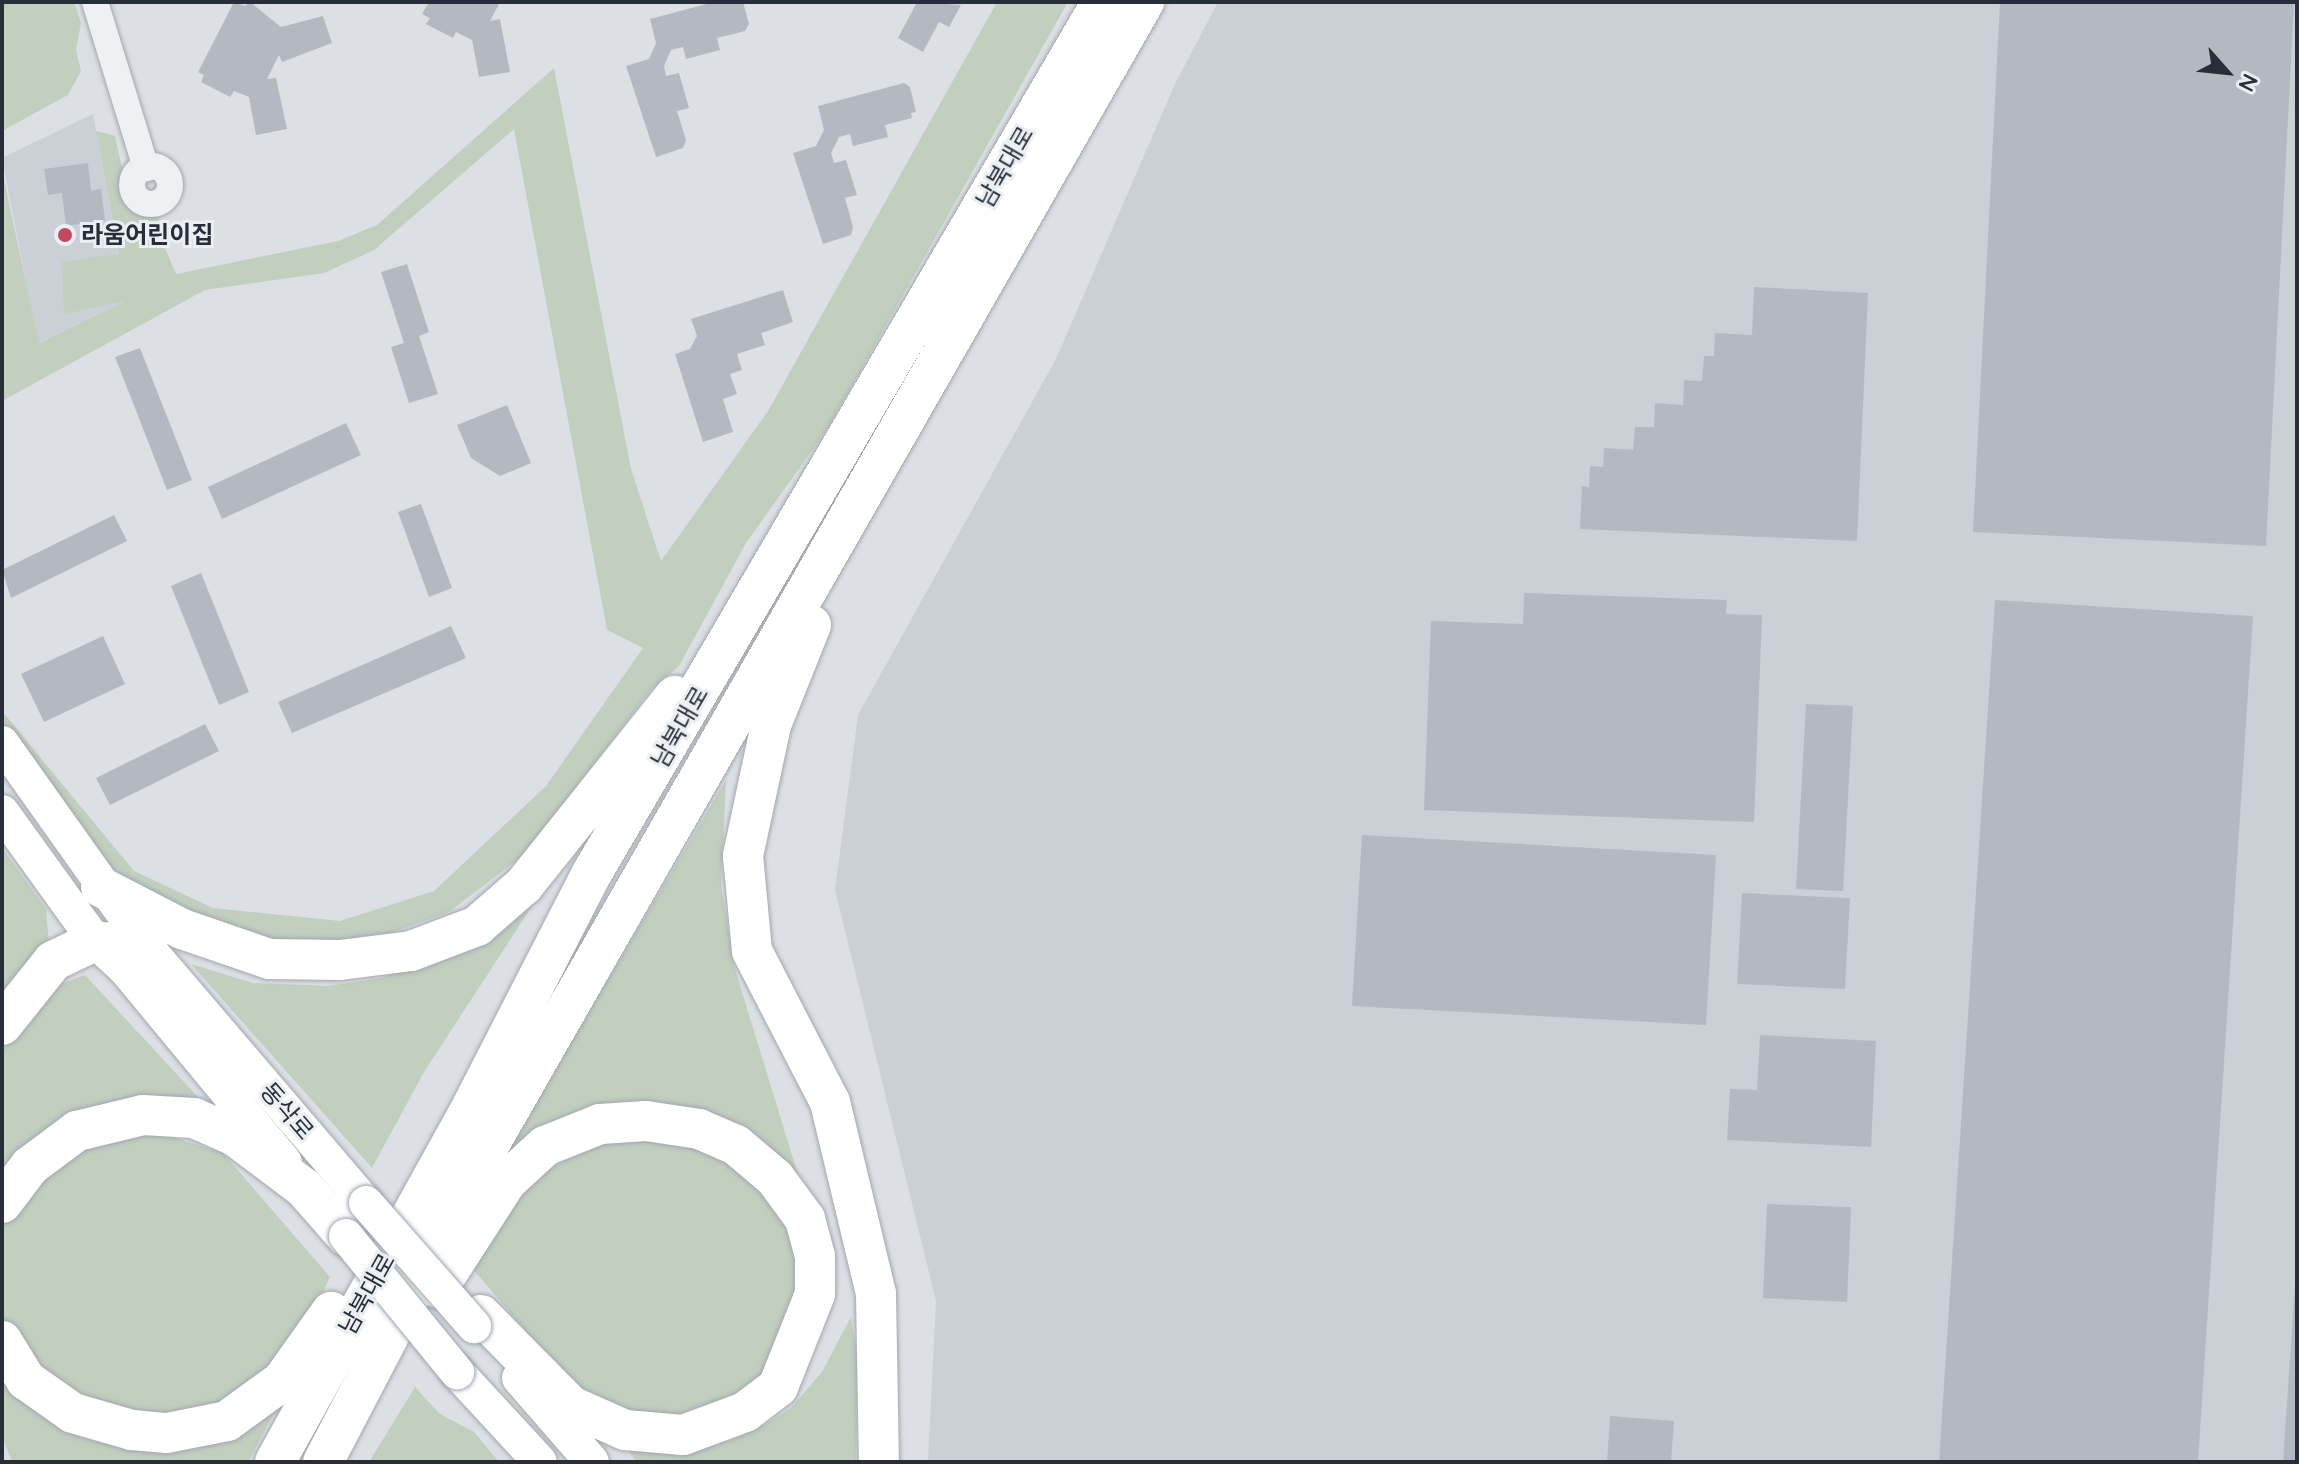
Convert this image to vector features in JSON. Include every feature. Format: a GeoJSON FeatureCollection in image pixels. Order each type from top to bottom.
{"type":"FeatureCollection","features":[{"type":"Feature","properties":{"kind":"highway","name":"남북대로"},"geometry":{"type":"LineString","coordinates":[[275,1462],[467,1116],[517,1013],[592,873],[1102,2]]}},
{"type":"Feature","properties":{"kind":"highway","name":"남북대로"},"geometry":{"type":"LineString","coordinates":[[323,1462],[488,1147],[1144,2]]}},
{"type":"Feature","properties":{"kind":"highway"},"geometry":{"type":"LineString","coordinates":[[854,513],[771,725],[743,856],[752,951],[830,1102],[876,1294],[876,1450]]}},
{"type":"Feature","properties":{"kind":"highway"},"geometry":{"type":"LineString","coordinates":[[101,887],[182,929],[269,959],[340,960],[411,951],[477,926],[524,885],[583,817],[757,594]]}},
{"type":"Feature","properties":{"kind":"highway"},"geometry":{"type":"LineString","coordinates":[[2,1025],[53,961],[95,941],[147,947]]}},
{"type":"Feature","properties":{"kind":"highway"},"geometry":{"type":"LineString","coordinates":[[2,1341],[26,1380],[73,1413],[132,1430],[167,1433],[227,1421],[282,1381],[322,1328],[517,1013]]}},
{"type":"Feature","properties":{"kind":"highway"},"geometry":{"type":"LineString","coordinates":[[2,1203],[30,1166],[77,1131],[143,1115],[194,1118],[235,1136],[304,1188],[356,1220]]}},
{"type":"Feature","properties":{"kind":"highway"},"geometry":{"type":"LineString","coordinates":[[323,1462],[507,1181],[545,1146],[600,1124],[646,1121],[699,1129],[736,1145],[775,1178],[805,1219],[815,1256],[815,1294],[778,1387],[745,1412],[683,1435],[625,1430],[571,1406],[478,1321]]}},
{"type":"Feature","properties":{"kind":"main road","name":"동삭로"},"geometry":{"type":"LineString","coordinates":[[2,743],[101,887],[356,1220],[457,1372],[540,1462]]}},
{"type":"Feature","properties":{"kind":"main road","name":"동삭로"},"geometry":{"type":"LineString","coordinates":[[2,812],[95,941],[126,970],[356,1220],[478,1321],[592,1462]]}},
{"type":"Feature","properties":{"kind":"street"},"geometry":{"type":"LineString","coordinates":[[95,2],[146,168]]}},
{"type":"Feature","properties":{"kind":"shaded area"},"geometry":{"type":"Polygon","coordinates":[[[1218,2],[2297,2],[2297,1462],[928,1462],[936,1301],[835,890],[858,715],[1056,359],[1175,84],[1218,2]]]}},
{"type":"Feature","properties":{"kind":"shaded area","name":"라움어린이집"},"geometry":{"type":"Polygon","coordinates":[[[93,114],[127,300],[38,343],[2,158],[93,114]]]}},
{"type":"Feature","properties":{"kind":"green space"},"geometry":{"type":"Polygon","coordinates":[[[2,2],[74,2],[81,23],[76,50],[81,71],[68,95],[2,131],[2,2]]]}},
{"type":"Feature","properties":{"kind":"green space"},"geometry":{"type":"Polygon","coordinates":[[[997,2],[1068,2],[828,428],[746,543],[679,666],[650,691],[525,854],[449,912],[349,948],[240,937],[109,872],[2,731],[2,711],[134,871],[213,908],[340,921],[434,891],[546,786],[643,648],[607,630],[514,129],[374,250],[324,273],[205,290],[2,401],[2,170],[39,343],[127,300],[64,314],[62,262],[119,254],[96,131],[115,136],[128,196],[154,209],[170,204],[155,224],[176,274],[338,241],[377,225],[554,68],[631,469],[661,561],[768,411],[997,2]]]}},
{"type":"Feature","properties":{"kind":"green space"},"geometry":{"type":"Polygon","coordinates":[[[726,780],[721,885],[734,966],[799,1178],[697,1112],[665,1103],[617,1103],[533,1132],[508,1149],[726,780]]]}},
{"type":"Feature","properties":{"kind":"green space"},"geometry":{"type":"Polygon","coordinates":[[[2,848],[46,909],[49,944],[2,1002],[2,848]]]}},
{"type":"Feature","properties":{"kind":"green space"},"geometry":{"type":"Polygon","coordinates":[[[549,880],[424,1072],[372,1168],[191,964],[253,983],[328,986],[381,978],[431,959],[549,880]]]}},
{"type":"Feature","properties":{"kind":"green space"},"geometry":{"type":"Polygon","coordinates":[[[85,975],[222,1123],[164,1108],[2,1174],[2,1047],[40,992],[85,975]]]}},
{"type":"Feature","properties":{"kind":"green space"},"geometry":{"type":"Polygon","coordinates":[[[153,1131],[223,1153],[330,1277],[302,1339],[241,1394],[199,1411],[151,1418],[95,1411],[14,1346],[2,1320],[2,1230],[5,1218],[74,1146],[153,1131]]]}},
{"type":"Feature","properties":{"kind":"green space"},"geometry":{"type":"Polygon","coordinates":[[[694,1138],[769,1189],[802,1259],[787,1352],[738,1405],[643,1423],[577,1391],[472,1268],[530,1179],[604,1139],[694,1138]]]}},
{"type":"Feature","properties":{"kind":"green space"},"geometry":{"type":"Polygon","coordinates":[[[851,1317],[857,1355],[856,1462],[637,1462],[615,1434],[681,1448],[729,1441],[766,1424],[791,1408],[822,1372],[851,1317]]]}},
{"type":"Feature","properties":{"kind":"green space"},"geometry":{"type":"Polygon","coordinates":[[[2,1367],[74,1428],[283,1396],[248,1462],[12,1462],[2,1436],[2,1367]]]}},
{"type":"Feature","properties":{"kind":"green space"},"geometry":{"type":"Polygon","coordinates":[[[415,1387],[440,1414],[474,1432],[499,1462],[369,1462],[415,1387]]]}},
{"type":"Feature","properties":{"kind":"building"},"geometry":{"type":"Polygon","coordinates":[[[234,2],[245,6],[250,2],[281,27],[323,16],[332,43],[282,62],[279,55],[267,79],[276,78],[287,129],[256,135],[249,97],[234,91],[230,97],[201,82],[204,75],[198,72],[234,2]]]}},
{"type":"Feature","properties":{"kind":"building"},"geometry":{"type":"Polygon","coordinates":[[[429,2],[500,2],[490,21],[500,19],[510,72],[479,77],[472,40],[456,32],[453,38],[426,24],[430,18],[422,14],[429,2]]]}},
{"type":"Feature","properties":{"kind":"building"},"geometry":{"type":"Polygon","coordinates":[[[714,2],[743,2],[749,24],[745,31],[717,38],[720,50],[686,59],[683,47],[671,50],[664,66],[666,76],[679,73],[689,108],[677,111],[686,140],[683,148],[656,157],[626,66],[649,59],[656,43],[650,19],[714,2]]]}},
{"type":"Feature","properties":{"kind":"building"},"geometry":{"type":"Polygon","coordinates":[[[917,2],[961,5],[949,27],[939,22],[923,52],[898,38],[917,2]]]}},
{"type":"Feature","properties":{"kind":"building"},"geometry":{"type":"Polygon","coordinates":[[[2000,2],[2294,2],[2266,546],[1973,532],[2000,2]]]}},
{"type":"Feature","properties":{"kind":"building"},"geometry":{"type":"Polygon","coordinates":[[[904,83],[910,87],[916,112],[911,113],[912,118],[885,125],[888,137],[853,146],[850,134],[839,137],[831,153],[834,163],[846,160],[857,195],[845,198],[853,227],[851,235],[823,244],[793,153],[816,146],[824,130],[818,106],[904,83]]]}},
{"type":"Feature","properties":{"kind":"building"},"geometry":{"type":"Polygon","coordinates":[[[88,163],[91,191],[101,189],[105,220],[66,226],[62,193],[48,195],[44,169],[88,163]]]}},
{"type":"Feature","properties":{"kind":"building"},"geometry":{"type":"Polygon","coordinates":[[[407,264],[429,332],[419,336],[438,394],[409,403],[391,347],[404,343],[381,272],[407,264]]]}},
{"type":"Feature","properties":{"kind":"building"},"geometry":{"type":"Polygon","coordinates":[[[1754,287],[1868,293],[1857,541],[1580,529],[1582,486],[1589,487],[1590,466],[1603,467],[1604,448],[1633,450],[1635,427],[1654,427],[1655,403],[1683,405],[1684,380],[1702,381],[1704,356],[1714,356],[1715,333],[1752,335],[1754,287]]]}},
{"type":"Feature","properties":{"kind":"building"},"geometry":{"type":"Polygon","coordinates":[[[783,290],[793,322],[761,333],[765,345],[737,354],[742,370],[730,374],[737,394],[723,399],[733,432],[703,442],[675,354],[690,349],[697,336],[691,319],[783,290]]]}},
{"type":"Feature","properties":{"kind":"building"},"geometry":{"type":"Polygon","coordinates":[[[140,348],[192,480],[167,490],[115,357],[140,348]]]}},
{"type":"Feature","properties":{"kind":"building"},"geometry":{"type":"Polygon","coordinates":[[[507,405],[531,463],[500,476],[471,458],[457,425],[507,405]]]}},
{"type":"Feature","properties":{"kind":"building"},"geometry":{"type":"Polygon","coordinates":[[[346,423],[361,455],[222,519],[208,487],[346,423]]]}},
{"type":"Feature","properties":{"kind":"building"},"geometry":{"type":"Polygon","coordinates":[[[421,504],[452,588],[429,597],[398,512],[421,504]]]}},
{"type":"Feature","properties":{"kind":"building"},"geometry":{"type":"Polygon","coordinates":[[[114,515],[127,541],[11,598],[2,570],[114,515]]]}},
{"type":"Feature","properties":{"kind":"building"},"geometry":{"type":"Polygon","coordinates":[[[201,573],[249,692],[219,705],[171,586],[201,573]]]}},
{"type":"Feature","properties":{"kind":"building"},"geometry":{"type":"Polygon","coordinates":[[[1524,593],[1727,600],[1726,614],[1762,615],[1754,822],[1424,810],[1431,621],[1523,624],[1524,593]]]}},
{"type":"Feature","properties":{"kind":"building"},"geometry":{"type":"Polygon","coordinates":[[[1995,600],[2253,616],[2198,1462],[1939,1462],[1995,600]]]}},
{"type":"Feature","properties":{"kind":"building"},"geometry":{"type":"Polygon","coordinates":[[[451,626],[466,658],[292,733],[278,702],[451,626]]]}},
{"type":"Feature","properties":{"kind":"building"},"geometry":{"type":"Polygon","coordinates":[[[103,636],[125,684],[44,722],[21,674],[103,636]]]}},
{"type":"Feature","properties":{"kind":"building"},"geometry":{"type":"Polygon","coordinates":[[[1806,704],[1853,706],[1843,891],[1796,889],[1806,704]]]}},
{"type":"Feature","properties":{"kind":"building"},"geometry":{"type":"Polygon","coordinates":[[[205,724],[219,751],[110,805],[96,778],[205,724]]]}},
{"type":"Feature","properties":{"kind":"building"},"geometry":{"type":"Polygon","coordinates":[[[1362,835],[1716,855],[1706,1025],[1352,1006],[1362,835]]]}},
{"type":"Feature","properties":{"kind":"building"},"geometry":{"type":"Polygon","coordinates":[[[1742,893],[1850,898],[1845,989],[1737,984],[1742,893]]]}},
{"type":"Feature","properties":{"kind":"building"},"geometry":{"type":"Polygon","coordinates":[[[1760,1035],[1876,1041],[1871,1147],[1727,1140],[1730,1089],[1757,1090],[1760,1035]]]}},
{"type":"Feature","properties":{"kind":"building"},"geometry":{"type":"Polygon","coordinates":[[[1767,1204],[1851,1207],[1847,1302],[1763,1298],[1767,1204]]]}},
{"type":"Feature","properties":{"kind":"building"},"geometry":{"type":"Polygon","coordinates":[[[2295,1285],[2297,1462],[2283,1462],[2295,1285]]]}},
{"type":"Feature","properties":{"kind":"building"},"geometry":{"type":"Polygon","coordinates":[[[1610,1416],[1674,1421],[1671,1462],[1607,1462],[1610,1416]]]}},
{"type":"Feature","properties":{"kind":"place","name":"라움어린이집"},"geometry":{"type":"Point","coordinates":[65,235]}}]}
